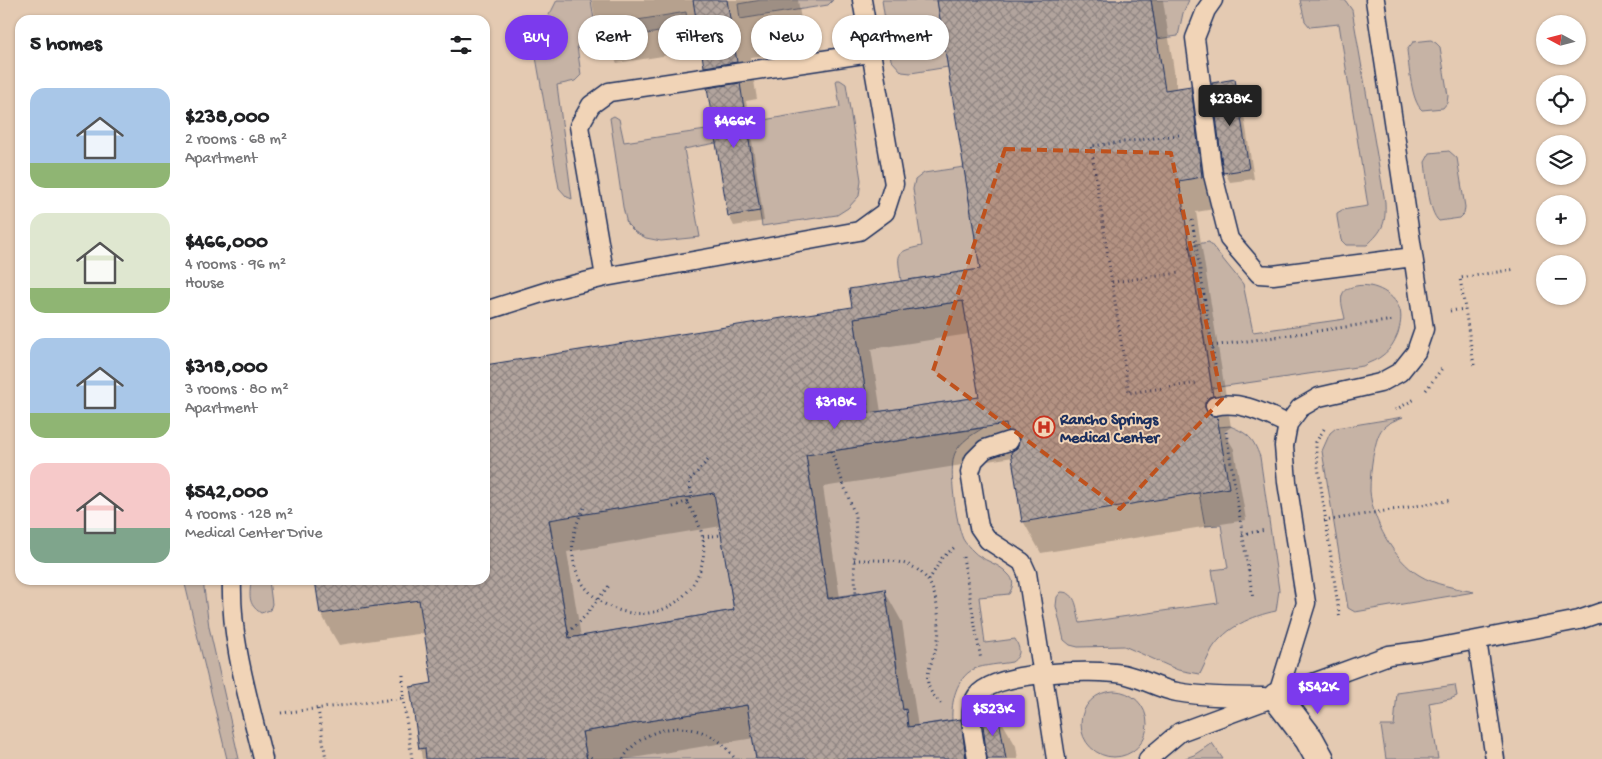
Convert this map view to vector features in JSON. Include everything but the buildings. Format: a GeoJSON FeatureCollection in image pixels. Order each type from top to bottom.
{"type":"FeatureCollection","features":[{"type":"Feature","properties":{"kind":"street"},"geometry":{"type":"LineString","coordinates":[[1277,697],[1309,738],[1320,759]]}},
{"type":"Feature","properties":{"kind":"lane"},"geometry":{"type":"LineString","coordinates":[[862,0],[864,15]]}},
{"type":"Feature","properties":{"kind":"lane"},"geometry":{"type":"LineString","coordinates":[[1213,0],[1206,10],[1195,38],[1213,175],[1229,239],[1259,274],[1274,275],[1412,257]]}},
{"type":"Feature","properties":{"kind":"lane"},"geometry":{"type":"LineString","coordinates":[[1277,697],[1306,603],[1284,446],[1288,424],[1300,408],[1319,397],[1380,383],[1400,372],[1416,352],[1424,329],[1375,0]]}},
{"type":"Feature","properties":{"kind":"lane"},"geometry":{"type":"LineString","coordinates":[[605,277],[580,126],[591,105],[609,92],[832,59]]}},
{"type":"Feature","properties":{"kind":"lane"},"geometry":{"type":"LineString","coordinates":[[490,309],[548,291],[605,277],[859,232],[885,212],[894,184],[871,60]]}},
{"type":"Feature","properties":{"kind":"lane"},"geometry":{"type":"LineString","coordinates":[[1218,406],[1238,404],[1260,411],[1288,424]]}},
{"type":"Feature","properties":{"kind":"lane"},"geometry":{"type":"LineString","coordinates":[[1009,441],[985,449],[974,460],[970,472],[979,527],[988,540],[1022,562],[1027,573],[1056,759]]}},
{"type":"Feature","properties":{"kind":"lane"},"geometry":{"type":"LineString","coordinates":[[232,585],[231,596],[237,646],[263,759]]}},
{"type":"Feature","properties":{"kind":"lane"},"geometry":{"type":"LineString","coordinates":[[1148,759],[1180,732],[1389,655],[1420,651],[1601,616]]}},
{"type":"Feature","properties":{"kind":"lane"},"geometry":{"type":"LineString","coordinates":[[1477,640],[1495,759]]}},
{"type":"Feature","properties":{"kind":"lane"},"geometry":{"type":"LineString","coordinates":[[977,759],[972,717],[975,700],[981,691],[992,684],[1042,674],[1100,672],[1125,675],[1176,692],[1246,697],[1277,697]]}},
{"type":"Feature","properties":{"kind":"path"},"geometry":{"type":"LineString","coordinates":[[1180,143],[1179,134],[1091,146],[1129,392],[1202,382]]}},
{"type":"Feature","properties":{"kind":"path"},"geometry":{"type":"LineString","coordinates":[[1192,219],[1217,380],[1211,381]]}},
{"type":"Feature","properties":{"kind":"path"},"geometry":{"type":"LineString","coordinates":[[1474,365],[1460,278],[1516,269]]}},
{"type":"Feature","properties":{"kind":"path"},"geometry":{"type":"LineString","coordinates":[[1112,282],[1180,273]]}},
{"type":"Feature","properties":{"kind":"path"},"geometry":{"type":"LineString","coordinates":[[1212,346],[1465,309]]}},
{"type":"Feature","properties":{"kind":"path"},"geometry":{"type":"LineString","coordinates":[[1453,311],[1453,318]]}},
{"type":"Feature","properties":{"kind":"path"},"geometry":{"type":"LineString","coordinates":[[1423,392],[1444,365]]}},
{"type":"Feature","properties":{"kind":"path"},"geometry":{"type":"LineString","coordinates":[[1391,411],[1398,410],[1418,397]]}},
{"type":"Feature","properties":{"kind":"path"},"geometry":{"type":"LineString","coordinates":[[1218,406],[1254,599]]}},
{"type":"Feature","properties":{"kind":"path"},"geometry":{"type":"LineString","coordinates":[[1327,426],[1316,442],[1316,452],[1340,620]]}},
{"type":"Feature","properties":{"kind":"path"},"geometry":{"type":"LineString","coordinates":[[831,451],[855,515],[854,560],[856,594]]}},
{"type":"Feature","properties":{"kind":"path"},"geometry":{"type":"LineString","coordinates":[[673,507],[690,500],[692,495],[689,482],[709,459]]}},
{"type":"Feature","properties":{"kind":"path"},"geometry":{"type":"LineString","coordinates":[[1242,534],[1452,500]]}},
{"type":"Feature","properties":{"kind":"path"},"geometry":{"type":"LineString","coordinates":[[584,508],[574,532],[572,545],[576,571],[582,582],[597,599],[610,608],[635,614],[661,610],[672,604],[683,596],[698,575],[704,550],[703,537],[694,512],[686,502]]}},
{"type":"Feature","properties":{"kind":"path"},"geometry":{"type":"LineString","coordinates":[[928,580],[942,558],[979,527]]}},
{"type":"Feature","properties":{"kind":"path"},"geometry":{"type":"LineString","coordinates":[[703,537],[721,535]]}},
{"type":"Feature","properties":{"kind":"path"},"geometry":{"type":"LineString","coordinates":[[961,542],[981,660]]}},
{"type":"Feature","properties":{"kind":"path"},"geometry":{"type":"LineString","coordinates":[[854,560],[899,562],[921,571],[928,580],[935,592],[939,629],[937,644],[927,673],[928,686],[934,698],[946,708]]}},
{"type":"Feature","properties":{"kind":"path"},"geometry":{"type":"LineString","coordinates":[[568,632],[580,623],[609,586]]}},
{"type":"Feature","properties":{"kind":"path"},"geometry":{"type":"LineString","coordinates":[[402,672],[403,698],[412,759]]}},
{"type":"Feature","properties":{"kind":"path"},"geometry":{"type":"LineString","coordinates":[[253,716],[403,698]]}},
{"type":"Feature","properties":{"kind":"path"},"geometry":{"type":"LineString","coordinates":[[318,709],[326,759]]}},
{"type":"Feature","properties":{"kind":"path"},"geometry":{"type":"LineString","coordinates":[[623,759],[634,745],[644,737],[656,732],[682,727],[706,734],[718,740],[735,759]]}},
{"type":"Feature","properties":{"kind":"path"},"geometry":{"type":"LineString","coordinates":[[586,755],[594,759]]}},
{"type":"Feature","properties":{"kind":"highlighted area"},"geometry":{"type":"Polygon","coordinates":[[[1005,149],[1171,153],[1222,399],[1120,509],[933,371],[1005,149]]]}},
{"type":"Feature","properties":{"kind":"shaded area"},"geometry":{"type":"Polygon","coordinates":[[[557,0],[591,0],[593,15],[578,15],[577,46],[581,75],[575,81],[557,85],[572,199],[567,197],[559,188],[537,60],[568,60],[568,15],[549,15],[557,0]]]}},
{"type":"Feature","properties":{"kind":"shaded area"},"geometry":{"type":"Polygon","coordinates":[[[761,0],[833,0],[828,5],[765,15],[751,15],[751,17],[741,19],[738,4],[761,0]]]}},
{"type":"Feature","properties":{"kind":"shaded area"},"geometry":{"type":"Polygon","coordinates":[[[882,0],[937,0],[939,15],[884,15],[882,0]]]}},
{"type":"Feature","properties":{"kind":"shaded area"},"geometry":{"type":"Polygon","coordinates":[[[1151,0],[1189,0],[1183,13],[1178,36],[1157,39],[1151,0]]]}},
{"type":"Feature","properties":{"kind":"shaded area"},"geometry":{"type":"Polygon","coordinates":[[[1300,0],[1345,0],[1352,10],[1385,202],[1385,216],[1380,231],[1367,245],[1346,245],[1341,240],[1337,217],[1337,213],[1342,210],[1368,206],[1339,24],[1310,27],[1305,21],[1300,0]]]}},
{"type":"Feature","properties":{"kind":"shaded area"},"geometry":{"type":"Polygon","coordinates":[[[686,12],[686,15],[668,15],[686,12]]]}},
{"type":"Feature","properties":{"kind":"shaded area"},"geometry":{"type":"Polygon","coordinates":[[[658,17],[658,32],[648,34],[648,18],[658,17]]]}},
{"type":"Feature","properties":{"kind":"shaded area"},"geometry":{"type":"Polygon","coordinates":[[[1431,40],[1440,47],[1448,96],[1447,103],[1443,108],[1422,110],[1415,99],[1413,91],[1407,50],[1413,42],[1431,40]]]}},
{"type":"Feature","properties":{"kind":"shaded area"},"geometry":{"type":"Polygon","coordinates":[[[891,60],[947,60],[948,67],[911,73],[902,72],[891,60]]]}},
{"type":"Feature","properties":{"kind":"shaded area"},"geometry":{"type":"Polygon","coordinates":[[[836,80],[846,84],[861,180],[859,196],[848,208],[837,215],[762,226],[746,123],[840,107],[836,80]]]}},
{"type":"Feature","properties":{"kind":"shaded area"},"geometry":{"type":"Polygon","coordinates":[[[614,116],[619,119],[624,142],[713,129],[716,143],[684,149],[700,237],[661,241],[646,238],[635,232],[627,224],[610,118],[614,116]]]}},
{"type":"Feature","properties":{"kind":"shaded area"},"geometry":{"type":"Polygon","coordinates":[[[1449,151],[1457,158],[1465,207],[1464,214],[1460,218],[1439,221],[1432,210],[1430,202],[1425,162],[1430,153],[1449,151]]]}},
{"type":"Feature","properties":{"kind":"shaded area"},"geometry":{"type":"Polygon","coordinates":[[[964,167],[980,269],[901,281],[900,256],[906,250],[922,246],[913,189],[915,180],[924,173],[964,167]]]}},
{"type":"Feature","properties":{"kind":"shaded area"},"geometry":{"type":"Polygon","coordinates":[[[1209,242],[1243,284],[1253,332],[1345,319],[1342,302],[1344,292],[1352,287],[1366,286],[1374,287],[1387,293],[1400,310],[1400,325],[1394,342],[1381,357],[1363,366],[1212,388],[1190,245],[1209,242]]]}},
{"type":"Feature","properties":{"kind":"shaded area"},"geometry":{"type":"Polygon","coordinates":[[[963,301],[979,397],[869,413],[854,318],[963,301]]]}},
{"type":"Feature","properties":{"kind":"shaded area"},"geometry":{"type":"Polygon","coordinates":[[[1403,417],[1383,428],[1376,441],[1370,491],[1375,514],[1393,549],[1410,568],[1419,575],[1439,584],[1474,592],[1355,612],[1348,608],[1322,451],[1330,433],[1336,428],[1403,417]]]}},
{"type":"Feature","properties":{"kind":"shaded area"},"geometry":{"type":"Polygon","coordinates":[[[1230,426],[1250,437],[1260,457],[1279,590],[1276,611],[1249,619],[1225,634],[1212,649],[1200,674],[1178,670],[1124,646],[1078,647],[1070,645],[1064,640],[1056,606],[1057,597],[1061,592],[1071,595],[1073,598],[1080,623],[1218,603],[1212,570],[1228,568],[1221,525],[1205,526],[1199,493],[1218,427],[1230,426]]]}},
{"type":"Feature","properties":{"kind":"shaded area"},"geometry":{"type":"Polygon","coordinates":[[[983,428],[964,442],[955,453],[952,471],[956,509],[960,531],[966,544],[981,557],[1004,570],[1012,579],[1009,594],[979,597],[985,643],[1015,639],[1019,648],[1019,654],[1012,662],[982,666],[968,673],[956,691],[952,706],[952,720],[908,727],[905,709],[811,724],[899,680],[885,589],[828,598],[806,455],[983,428]]]}},
{"type":"Feature","properties":{"kind":"shaded area"},"geometry":{"type":"Polygon","coordinates":[[[708,454],[734,610],[569,638],[543,482],[601,505],[603,511],[687,497],[708,454]]]}},
{"type":"Feature","properties":{"kind":"shaded area"},"geometry":{"type":"Polygon","coordinates":[[[185,585],[204,585],[209,627],[239,759],[227,759],[185,585]]]}},
{"type":"Feature","properties":{"kind":"shaded area"},"geometry":{"type":"Polygon","coordinates":[[[250,585],[270,585],[272,604],[270,610],[261,613],[253,606],[250,599],[250,585]]]}},
{"type":"Feature","properties":{"kind":"shaded area"},"geometry":{"type":"Polygon","coordinates":[[[1455,685],[1457,696],[1429,703],[1438,759],[1386,759],[1381,726],[1394,726],[1397,693],[1455,685]]]}},
{"type":"Feature","properties":{"kind":"shaded area"},"geometry":{"type":"Polygon","coordinates":[[[1114,691],[1127,694],[1137,701],[1144,711],[1147,724],[1144,737],[1137,747],[1127,754],[1114,757],[1101,754],[1091,747],[1084,737],[1081,724],[1084,711],[1091,701],[1101,694],[1114,691]]]}},
{"type":"Feature","properties":{"kind":"shaded area"},"geometry":{"type":"Polygon","coordinates":[[[747,705],[756,759],[587,759],[582,732],[747,705]]]}},
{"type":"Feature","properties":{"kind":"shaded area"},"geometry":{"type":"Polygon","coordinates":[[[1212,743],[1223,759],[1183,759],[1194,755],[1212,743]]]}},
{"type":"Feature","properties":{"kind":"place","name":"Rancho Springs Medical Center"},"geometry":{"type":"Point","coordinates":[1044,427]}}]}
